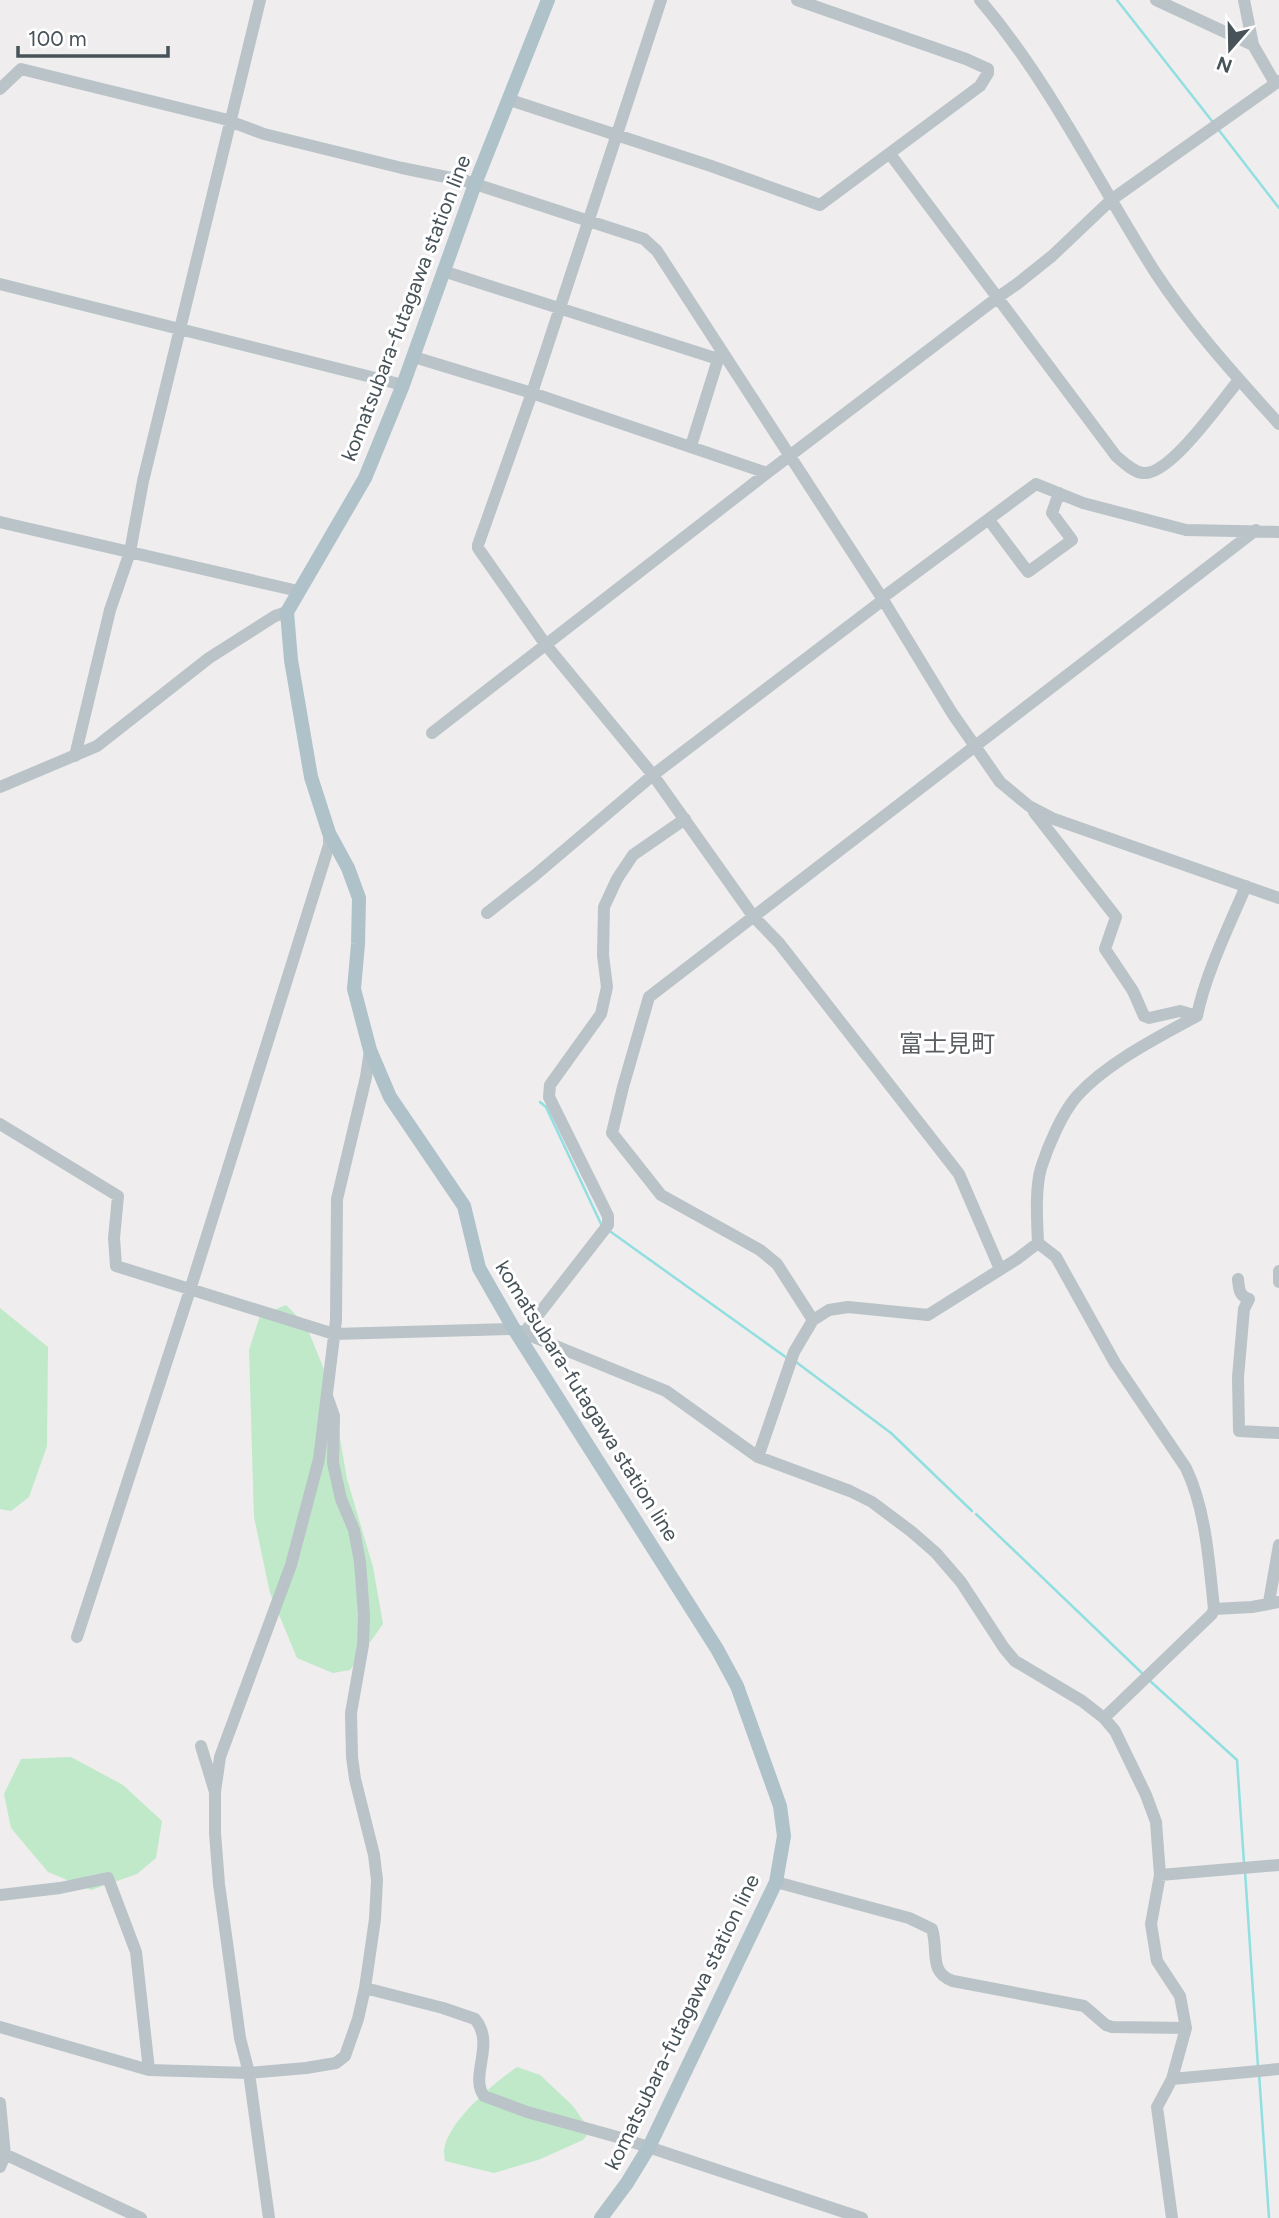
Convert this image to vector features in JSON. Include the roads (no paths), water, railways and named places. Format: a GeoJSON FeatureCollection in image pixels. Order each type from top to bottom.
{"type":"FeatureCollection","features":[{"type":"Feature","properties":{"kind":"main road","name":"komatsubara-futagawa station line"},"geometry":{"type":"LineString","coordinates":[[548,0],[475,184],[414,357],[365,478],[287,612],[291,660],[311,777],[329,833],[348,868],[359,898],[354,989],[370,1050],[390,1097],[464,1206],[479,1268],[717,1649],[737,1686],[780,1806],[784,1836],[776,1882],[649,2147],[601,2218]]}},
{"type":"Feature","properties":{"kind":"street"},"geometry":{"type":"LineString","coordinates":[[75,756],[110,610],[130,552],[143,481],[260,0]]}},
{"type":"Feature","properties":{"kind":"street"},"geometry":{"type":"LineString","coordinates":[[661,0],[533,393],[478,545],[546,645],[653,775],[753,916],[787,954],[959,1174],[1000,1269]]}},
{"type":"Feature","properties":{"kind":"street"},"geometry":{"type":"LineString","coordinates":[[510,100],[820,205],[980,86],[988,73],[988,69],[966,59],[797,0]]}},
{"type":"Feature","properties":{"kind":"street"},"geometry":{"type":"LineString","coordinates":[[980,0],[1032,67],[1155,273],[1196,331],[1279,424]]}},
{"type":"Feature","properties":{"kind":"street"},"geometry":{"type":"LineString","coordinates":[[1156,0],[1253,45]]}},
{"type":"Feature","properties":{"kind":"street"},"geometry":{"type":"LineString","coordinates":[[432,733],[767,473],[1052,257],[1111,200],[1277,82],[1253,45],[1244,0]]}},
{"type":"Feature","properties":{"kind":"street"},"geometry":{"type":"LineString","coordinates":[[0,89],[21,69],[231,122],[264,134],[475,184],[644,239],[657,251],[720,355],[883,599],[952,713],[1000,782],[1029,806],[1054,819],[1279,898]]}},
{"type":"Feature","properties":{"kind":"street"},"geometry":{"type":"LineString","coordinates":[[890,154],[1116,456],[1129,467],[1143,474],[1178,456],[1239,380]]}},
{"type":"Feature","properties":{"kind":"street"},"geometry":{"type":"LineString","coordinates":[[443,271],[720,355]]}},
{"type":"Feature","properties":{"kind":"street"},"geometry":{"type":"LineString","coordinates":[[0,284],[403,385]]}},
{"type":"Feature","properties":{"kind":"street"},"geometry":{"type":"LineString","coordinates":[[691,446],[720,355]]}},
{"type":"Feature","properties":{"kind":"street"},"geometry":{"type":"LineString","coordinates":[[414,357],[533,393],[767,473]]}},
{"type":"Feature","properties":{"kind":"street"},"geometry":{"type":"LineString","coordinates":[[487,913],[653,775],[1036,484],[1083,503],[1186,530],[1279,532]]}},
{"type":"Feature","properties":{"kind":"street"},"geometry":{"type":"LineString","coordinates":[[989,520],[1028,572],[1072,540],[1052,513],[1059,493]]}},
{"type":"Feature","properties":{"kind":"street"},"geometry":{"type":"LineString","coordinates":[[0,522],[298,591]]}},
{"type":"Feature","properties":{"kind":"street"},"geometry":{"type":"LineString","coordinates":[[813,1320],[777,1264],[761,1250],[661,1195],[612,1133],[649,996],[1256,530]]}},
{"type":"Feature","properties":{"kind":"street"},"geometry":{"type":"LineString","coordinates":[[0,787],[97,746],[209,659],[275,616],[287,612]]}},
{"type":"Feature","properties":{"kind":"street"},"geometry":{"type":"LineString","coordinates":[[1029,806],[1116,917],[1105,950],[1133,991],[1144,1016],[1149,1018],[1180,1012],[1197,1016]]}},
{"type":"Feature","properties":{"kind":"street"},"geometry":{"type":"LineString","coordinates":[[519,1331],[608,1225],[608,1216],[549,1097],[550,1085],[601,1014],[607,987],[603,955],[604,907],[617,879],[633,855],[685,819]]}},
{"type":"Feature","properties":{"kind":"street"},"geometry":{"type":"LineString","coordinates":[[77,1637],[190,1290],[329,845],[329,833]]}},
{"type":"Feature","properties":{"kind":"street"},"geometry":{"type":"LineString","coordinates":[[1104,1718],[1212,1614],[1214,1609],[1207,1546],[1192,1482],[1186,1468],[1115,1363],[1056,1257],[1038,1243],[1041,1169],[1062,1119],[1075,1098],[1113,1066],[1197,1016],[1218,954],[1246,886]]}},
{"type":"Feature","properties":{"kind":"street"},"geometry":{"type":"LineString","coordinates":[[269,2218],[219,1884],[215,1792],[220,1757],[291,1565],[319,1459],[334,1334],[337,1199],[370,1050]]}},
{"type":"Feature","properties":{"kind":"street"},"geometry":{"type":"LineString","coordinates":[[0,1124],[118,1196],[114,1238],[116,1266],[334,1334],[519,1331],[666,1391],[758,1457],[850,1491],[872,1502],[936,1553],[961,1583],[1015,1661],[1082,1701],[1104,1718],[1115,1731],[1153,1813],[1159,1838],[1160,1875],[1151,1924],[1157,1961],[1181,1996],[1186,2028],[1172,2079],[1157,2107],[1172,2218]]}},
{"type":"Feature","properties":{"kind":"street"},"geometry":{"type":"LineString","coordinates":[[758,1457],[794,1352],[813,1320],[829,1310],[848,1307],[928,1315],[1038,1243]]}},
{"type":"Feature","properties":{"kind":"street"},"geometry":{"type":"LineString","coordinates":[[1279,1272],[1279,1282]]}},
{"type":"Feature","properties":{"kind":"street"},"geometry":{"type":"LineString","coordinates":[[1238,1279],[1239,1292],[1249,1299],[1244,1309],[1238,1377],[1239,1431],[1279,1433]]}},
{"type":"Feature","properties":{"kind":"street"},"geometry":{"type":"LineString","coordinates":[[0,2027],[149,2070],[249,2073],[336,2063],[345,2056],[358,2020],[365,1988],[375,1919],[377,1880],[352,1758],[351,1713],[363,1645],[360,1562],[354,1530],[341,1499],[333,1463],[334,1416],[327,1396]]}},
{"type":"Feature","properties":{"kind":"street"},"geometry":{"type":"LineString","coordinates":[[1214,1609],[1252,1607],[1274,1602],[1279,1545]]}},
{"type":"Feature","properties":{"kind":"street"},"geometry":{"type":"LineString","coordinates":[[201,1746],[215,1792]]}},
{"type":"Feature","properties":{"kind":"street"},"geometry":{"type":"LineString","coordinates":[[1160,1875],[1279,1865]]}},
{"type":"Feature","properties":{"kind":"street"},"geometry":{"type":"LineString","coordinates":[[0,1895],[60,1888],[108,1878],[136,1952],[149,2070]]}},
{"type":"Feature","properties":{"kind":"street"},"geometry":{"type":"LineString","coordinates":[[776,1882],[909,1919],[932,1928],[937,1970],[943,1978],[1084,2006],[1112,2027],[1186,2028]]}},
{"type":"Feature","properties":{"kind":"street"},"geometry":{"type":"LineString","coordinates":[[365,1988],[475,2019],[483,2033],[479,2080],[480,2091],[484,2096],[527,2112],[649,2147],[862,2218]]}},
{"type":"Feature","properties":{"kind":"street"},"geometry":{"type":"LineString","coordinates":[[1172,2079],[1279,2069]]}},
{"type":"Feature","properties":{"kind":"street"},"geometry":{"type":"LineString","coordinates":[[0,2103],[2,2158],[141,2218]]}},
{"type":"Feature","properties":{"kind":"waterway"},"geometry":{"type":"LineString","coordinates":[[1117,0],[1212,121]]}},
{"type":"Feature","properties":{"kind":"waterway"},"geometry":{"type":"LineString","coordinates":[[1218,129],[1279,208]]}},
{"type":"Feature","properties":{"kind":"waterway"},"geometry":{"type":"LineString","coordinates":[[540,1102],[546,1107],[601,1224]]}},
{"type":"Feature","properties":{"kind":"waterway"},"geometry":{"type":"LineString","coordinates":[[611,1232],[787,1358]]}},
{"type":"Feature","properties":{"kind":"waterway"},"geometry":{"type":"LineString","coordinates":[[796,1362],[891,1433],[972,1511]]}},
{"type":"Feature","properties":{"kind":"waterway"},"geometry":{"type":"LineString","coordinates":[[976,1514],[1143,1674]]}},
{"type":"Feature","properties":{"kind":"waterway"},"geometry":{"type":"LineString","coordinates":[[1149,1680],[1237,1760],[1244,1863]]}},
{"type":"Feature","properties":{"kind":"waterway"},"geometry":{"type":"LineString","coordinates":[[1245,1871],[1258,2067]]}},
{"type":"Feature","properties":{"kind":"waterway"},"geometry":{"type":"LineString","coordinates":[[1259,2073],[1269,2218]]}},
{"type":"Feature","properties":{"kind":"district","name":"富士見町"},"geometry":{"type":"Point","coordinates":[947,1044]}}]}
